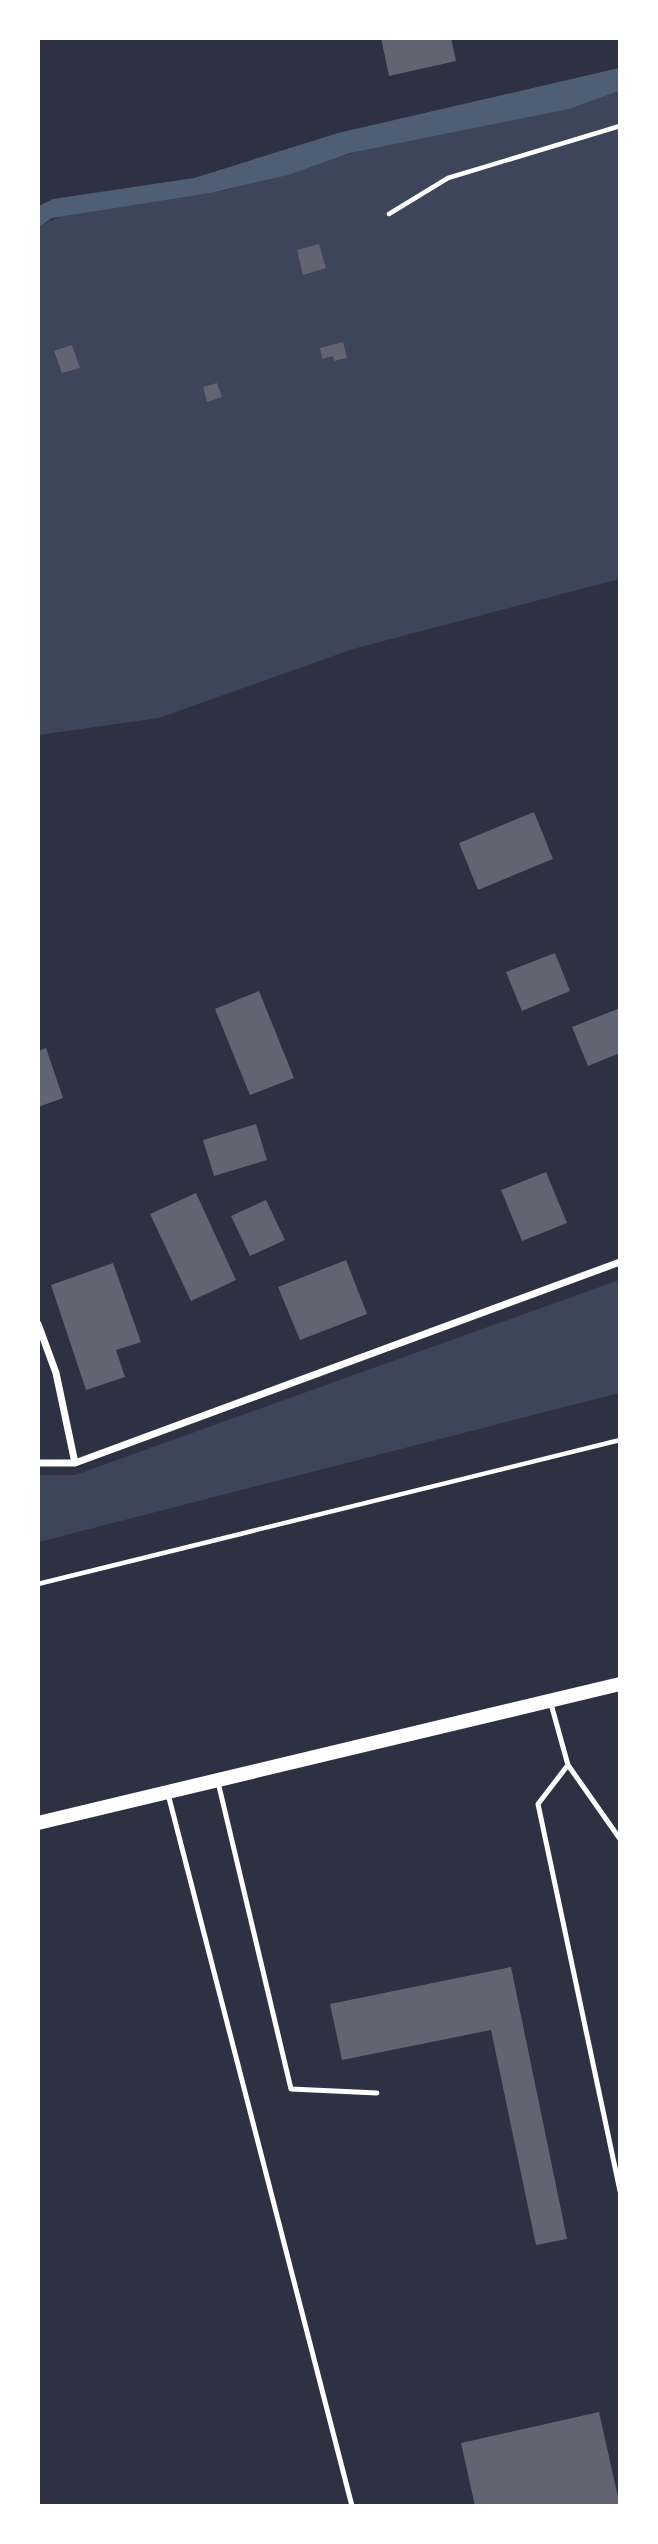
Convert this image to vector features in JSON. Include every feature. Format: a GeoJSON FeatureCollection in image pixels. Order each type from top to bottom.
{"type":"FeatureCollection","features":[{"type":"Feature","properties":{"kind":"main road"},"geometry":{"type":"LineString","coordinates":[[38,1823],[620,1684]]}},
{"type":"Feature","properties":{"kind":"street"},"geometry":{"type":"LineString","coordinates":[[38,1463],[75,1463],[620,1262]]}},
{"type":"Feature","properties":{"kind":"street"},"geometry":{"type":"LineString","coordinates":[[38,1324],[56,1373],[75,1463]]}},
{"type":"Feature","properties":{"kind":"lane"},"geometry":{"type":"LineString","coordinates":[[551,1702],[568,1765],[620,1839]]}},
{"type":"Feature","properties":{"kind":"lane"},"geometry":{"type":"LineString","coordinates":[[568,1765],[538,1804],[620,2192]]}},
{"type":"Feature","properties":{"kind":"lane"},"geometry":{"type":"LineString","coordinates":[[218,1782],[291,2089],[377,2094]]}},
{"type":"Feature","properties":{"kind":"lane"},"geometry":{"type":"LineString","coordinates":[[167,1793],[352,2505]]}},
{"type":"Feature","properties":{"kind":"path"},"geometry":{"type":"LineString","coordinates":[[389,214],[448,178],[620,126]]}},
{"type":"Feature","properties":{"kind":"path"},"geometry":{"type":"LineString","coordinates":[[38,1584],[620,1440]]}},
{"type":"Feature","properties":{"kind":"shaded area"},"geometry":{"type":"Polygon","coordinates":[[[619,68],[619,91],[569,109],[350,153],[288,175],[210,193],[52,218],[39,227],[39,206],[53,199],[194,178],[338,133],[619,68]]]}},
{"type":"Feature","properties":{"kind":"shaded area"},"geometry":{"type":"Polygon","coordinates":[[[619,91],[619,579],[353,649],[159,718],[39,735],[39,227],[75,212],[97,207],[227,190],[352,153],[520,118],[619,91]]]}},
{"type":"Feature","properties":{"kind":"shaded area"},"geometry":{"type":"Polygon","coordinates":[[[619,1280],[619,1393],[39,1542],[39,1475],[75,1475],[619,1280]]]}},
{"type":"Feature","properties":{"kind":"building"},"geometry":{"type":"Polygon","coordinates":[[[381,38],[451,38],[456,61],[389,76],[381,38]]]}},
{"type":"Feature","properties":{"kind":"building"},"geometry":{"type":"Polygon","coordinates":[[[319,244],[326,268],[303,275],[297,250],[319,244]]]}},
{"type":"Feature","properties":{"kind":"building"},"geometry":{"type":"Polygon","coordinates":[[[343,342],[347,358],[334,361],[333,356],[322,359],[320,348],[343,342]]]}},
{"type":"Feature","properties":{"kind":"building"},"geometry":{"type":"Polygon","coordinates":[[[72,345],[80,368],[62,373],[54,351],[72,345]]]}},
{"type":"Feature","properties":{"kind":"building"},"geometry":{"type":"Polygon","coordinates":[[[217,383],[222,397],[207,402],[203,387],[217,383]]]}},
{"type":"Feature","properties":{"kind":"building"},"geometry":{"type":"Polygon","coordinates":[[[534,812],[553,859],[478,890],[459,843],[534,812]]]}},
{"type":"Feature","properties":{"kind":"building"},"geometry":{"type":"Polygon","coordinates":[[[555,953],[570,991],[522,1011],[506,972],[555,953]]]}},
{"type":"Feature","properties":{"kind":"building"},"geometry":{"type":"Polygon","coordinates":[[[259,991],[294,1078],[250,1095],[215,1009],[259,991]]]}},
{"type":"Feature","properties":{"kind":"building"},"geometry":{"type":"Polygon","coordinates":[[[620,1008],[620,1053],[588,1066],[572,1027],[620,1008]]]}},
{"type":"Feature","properties":{"kind":"building"},"geometry":{"type":"Polygon","coordinates":[[[46,1048],[63,1098],[38,1107],[38,1051],[46,1048]]]}},
{"type":"Feature","properties":{"kind":"building"},"geometry":{"type":"Polygon","coordinates":[[[256,1124],[267,1160],[214,1176],[203,1140],[256,1124]]]}},
{"type":"Feature","properties":{"kind":"building"},"geometry":{"type":"Polygon","coordinates":[[[546,1172],[567,1223],[522,1241],[501,1190],[546,1172]]]}},
{"type":"Feature","properties":{"kind":"building"},"geometry":{"type":"Polygon","coordinates":[[[196,1193],[236,1280],[191,1301],[150,1214],[196,1193]]]}},
{"type":"Feature","properties":{"kind":"building"},"geometry":{"type":"Polygon","coordinates":[[[266,1200],[285,1240],[250,1256],[231,1216],[266,1200]]]}},
{"type":"Feature","properties":{"kind":"building"},"geometry":{"type":"Polygon","coordinates":[[[346,1260],[367,1314],[300,1340],[278,1287],[346,1260]]]}},
{"type":"Feature","properties":{"kind":"building"},"geometry":{"type":"Polygon","coordinates":[[[113,1263],[141,1342],[116,1350],[125,1377],[86,1390],[51,1285],[113,1263]]]}},
{"type":"Feature","properties":{"kind":"building"},"geometry":{"type":"Polygon","coordinates":[[[511,1967],[567,2239],[536,2245],[491,2030],[342,2060],[330,2004],[511,1967]]]}},
{"type":"Feature","properties":{"kind":"building"},"geometry":{"type":"Polygon","coordinates":[[[599,2412],[620,2506],[475,2506],[461,2443],[599,2412]]]}}]}
